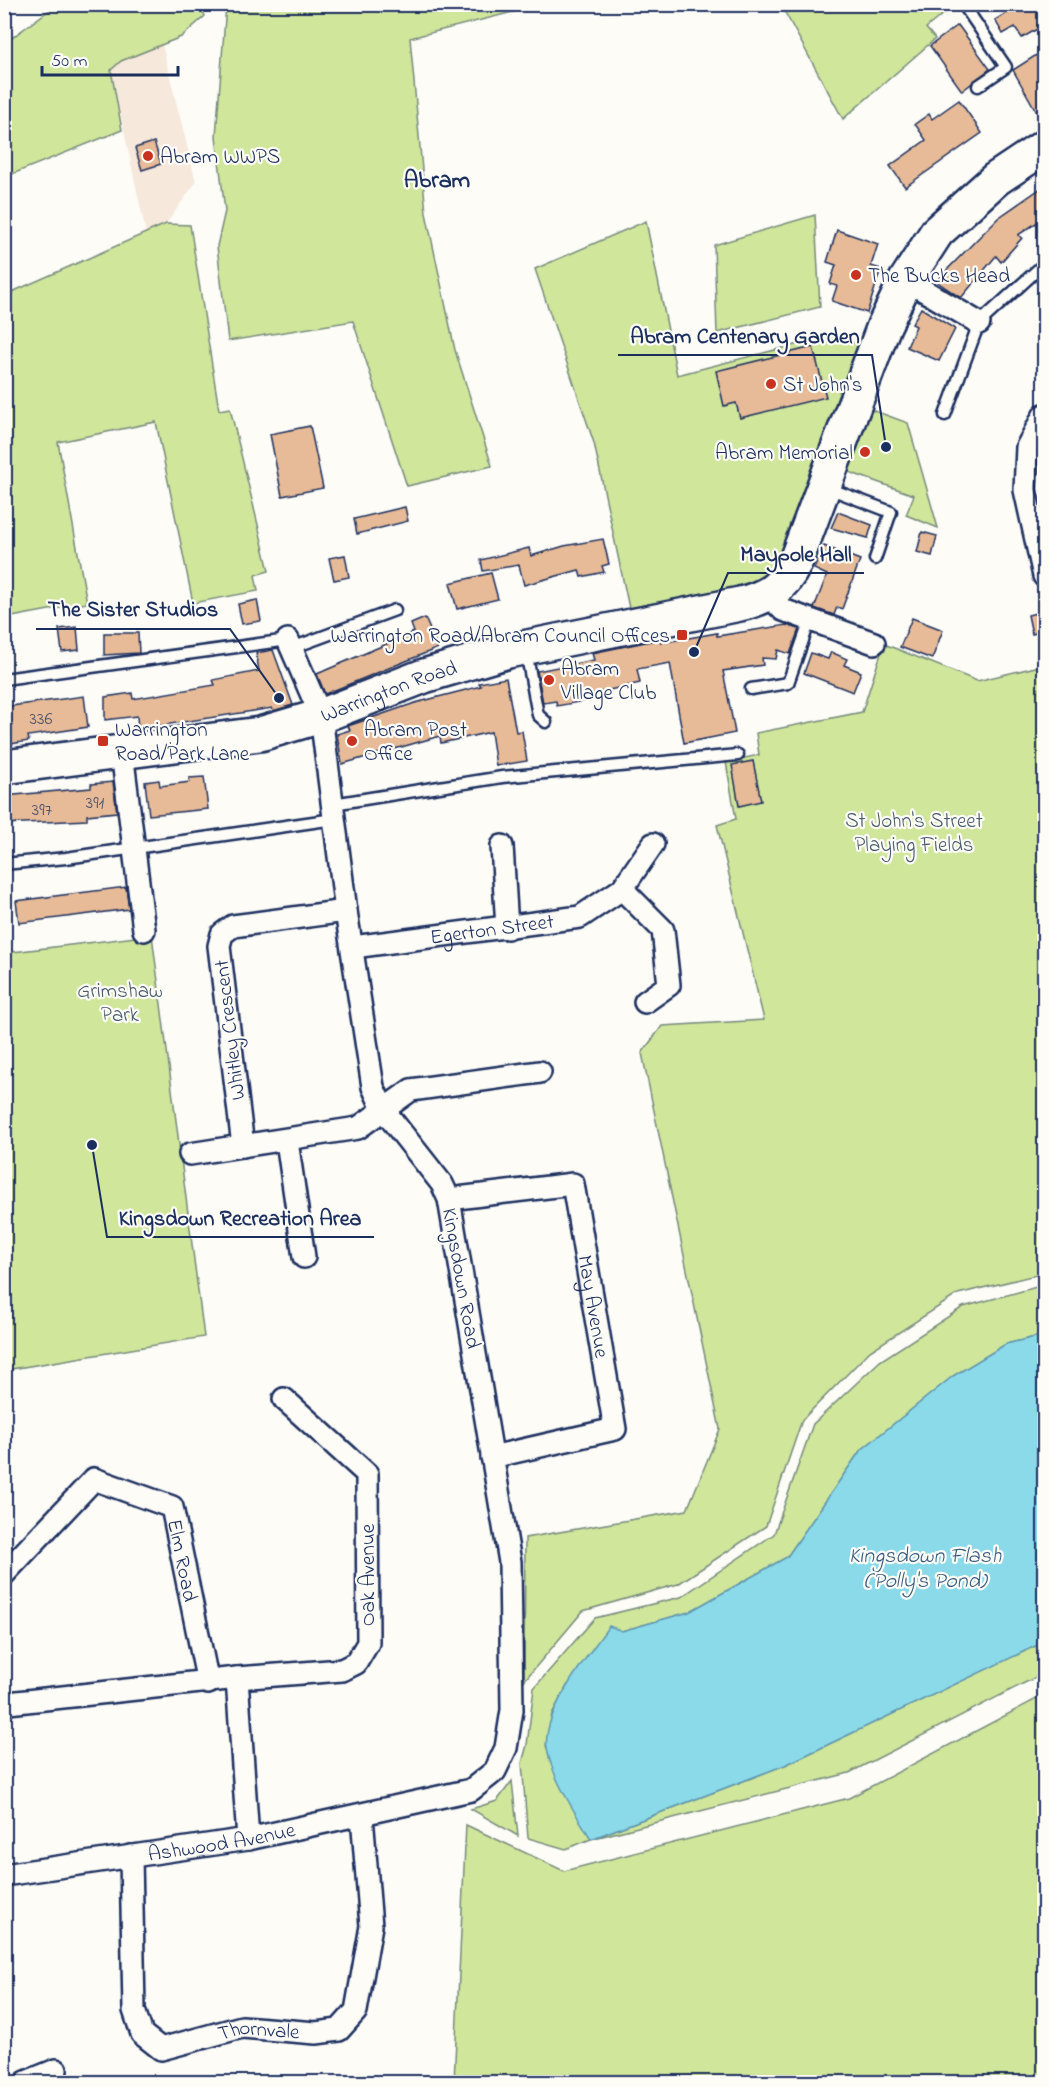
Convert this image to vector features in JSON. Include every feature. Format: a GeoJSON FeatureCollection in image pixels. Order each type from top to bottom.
{"type":"FeatureCollection","features":[{"type":"Feature","properties":{"kind":"main road","name":"Warrington Road"},"geometry":{"type":"LineString","coordinates":[[4,767],[238,738],[321,716],[424,676],[525,647],[740,604],[768,595],[781,585],[790,573],[825,487],[884,326],[906,280],[937,231],[996,179],[1044,147]]}},
{"type":"Feature","properties":{"kind":"street"},"geometry":{"type":"LineString","coordinates":[[906,280],[979,323]]}},
{"type":"Feature","properties":{"kind":"street"},"geometry":{"type":"LineString","coordinates":[[1044,415],[1027,447],[1025,490],[1044,576]]}},
{"type":"Feature","properties":{"kind":"street"},"geometry":{"type":"LineString","coordinates":[[768,595],[783,610],[874,643]]}},
{"type":"Feature","properties":{"kind":"street","name":"Kingsdown Road"},"geometry":{"type":"LineString","coordinates":[[290,644],[321,716],[346,911],[373,1087],[383,1109],[442,1184],[449,1199],[510,1562],[512,1710],[506,1748],[495,1771],[471,1790],[438,1797]]}},
{"type":"Feature","properties":{"kind":"street"},"geometry":{"type":"LineString","coordinates":[[122,752],[136,847],[144,930]]}},
{"type":"Feature","properties":{"kind":"street","name":"Egerton Street"},"geometry":{"type":"LineString","coordinates":[[353,947],[580,917],[622,889],[653,844]]}},
{"type":"Feature","properties":{"kind":"street"},"geometry":{"type":"LineString","coordinates":[[502,846],[507,928]]}},
{"type":"Feature","properties":{"kind":"street"},"geometry":{"type":"LineString","coordinates":[[622,889],[663,930],[669,985],[645,1002]]}},
{"type":"Feature","properties":{"kind":"street","name":"Whitley Crescent"},"geometry":{"type":"LineString","coordinates":[[243,1146],[219,946],[222,934],[232,926],[346,911]]}},
{"type":"Feature","properties":{"kind":"street"},"geometry":{"type":"LineString","coordinates":[[190,1154],[287,1141],[358,1128],[411,1090],[540,1072]]}},
{"type":"Feature","properties":{"kind":"street"},"geometry":{"type":"LineString","coordinates":[[287,1141],[304,1257]]}},
{"type":"Feature","properties":{"kind":"street","name":"May Avenue"},"geometry":{"type":"LineString","coordinates":[[449,1199],[573,1184],[615,1429],[492,1457]]}},
{"type":"Feature","properties":{"kind":"street","name":"Oak Avenue"},"geometry":{"type":"LineString","coordinates":[[8,1703],[208,1683],[237,1678],[342,1670],[356,1663],[368,1643],[367,1474],[284,1400]]}},
{"type":"Feature","properties":{"kind":"street","name":"Elm Road"},"geometry":{"type":"LineString","coordinates":[[4,1574],[94,1479],[172,1507],[208,1683]]}},
{"type":"Feature","properties":{"kind":"street"},"geometry":{"type":"LineString","coordinates":[[237,1678],[248,1839]]}},
{"type":"Feature","properties":{"kind":"street","name":"Ashwood Avenue"},"geometry":{"type":"LineString","coordinates":[[4,1875],[248,1839],[362,1816],[438,1797]]}},
{"type":"Feature","properties":{"kind":"street","name":"Thornvale"},"geometry":{"type":"LineString","coordinates":[[131,1856],[134,2010],[142,2034],[161,2049],[242,2027],[316,2033],[339,2030],[356,2011],[371,1926],[362,1816]]}},
{"type":"Feature","properties":{"kind":"street"},"geometry":{"type":"LineString","coordinates":[[26,2082],[56,2070]]}},
{"type":"Feature","properties":{"kind":"lane"},"geometry":{"type":"LineString","coordinates":[[963,4],[1006,67],[978,86]]}},
{"type":"Feature","properties":{"kind":"lane"},"geometry":{"type":"LineString","coordinates":[[945,415],[979,323],[1044,264]]}},
{"type":"Feature","properties":{"kind":"lane"},"geometry":{"type":"LineString","coordinates":[[825,487],[891,512],[875,559]]}},
{"type":"Feature","properties":{"kind":"lane"},"geometry":{"type":"LineString","coordinates":[[4,679],[290,644],[394,610]]}},
{"type":"Feature","properties":{"kind":"lane"},"geometry":{"type":"LineString","coordinates":[[751,689],[788,683],[810,620]]}},
{"type":"Feature","properties":{"kind":"lane"},"geometry":{"type":"LineString","coordinates":[[525,647],[538,715],[546,722]]}},
{"type":"Feature","properties":{"kind":"lane"},"geometry":{"type":"LineString","coordinates":[[4,864],[136,847],[333,812],[502,777],[738,755]]}},
{"type":"Feature","properties":{"kind":"shaded area"},"geometry":{"type":"Polygon","coordinates":[[[162,45],[196,182],[166,224],[146,233],[111,70],[121,61],[162,45]]]}},
{"type":"Feature","properties":{"kind":"green space"},"geometry":{"type":"Polygon","coordinates":[[[407,4],[541,5],[410,38],[426,213],[455,350],[492,466],[407,486],[353,321],[228,341],[217,246],[225,211],[216,136],[226,5],[396,5],[397,7],[407,4]]]}},
{"type":"Feature","properties":{"kind":"green space"},"geometry":{"type":"Polygon","coordinates":[[[954,4],[926,28],[935,39],[843,119],[781,5],[954,4]]]}},
{"type":"Feature","properties":{"kind":"green space"},"geometry":{"type":"Polygon","coordinates":[[[56,5],[200,5],[205,16],[181,37],[121,61],[111,70],[122,130],[5,177],[5,43],[56,5]]]}},
{"type":"Feature","properties":{"kind":"green space"},"geometry":{"type":"Polygon","coordinates":[[[815,215],[820,307],[717,333],[714,245],[815,215]]]}},
{"type":"Feature","properties":{"kind":"green space"},"geometry":{"type":"Polygon","coordinates":[[[646,221],[677,375],[834,335],[863,347],[786,551],[763,582],[629,608],[594,443],[535,269],[646,221]]]}},
{"type":"Feature","properties":{"kind":"green space"},"geometry":{"type":"Polygon","coordinates":[[[166,224],[190,225],[219,410],[230,408],[269,571],[255,575],[258,591],[193,603],[156,422],[58,442],[87,603],[6,618],[5,295],[166,224]]]}},
{"type":"Feature","properties":{"kind":"green space"},"geometry":{"type":"Polygon","coordinates":[[[872,410],[908,423],[938,528],[906,515],[914,495],[846,471],[872,410]]]}},
{"type":"Feature","properties":{"kind":"green space","name":"St John's Street Playing Fields"},"geometry":{"type":"Polygon","coordinates":[[[884,644],[977,681],[1044,665],[1044,1273],[958,1294],[870,1351],[802,1420],[766,1526],[678,1584],[583,1611],[524,1681],[525,1538],[687,1510],[720,1429],[642,1053],[662,1026],[764,1020],[717,825],[736,819],[726,762],[759,755],[756,733],[862,712],[884,644]]]}},
{"type":"Feature","properties":{"kind":"green space","name":"Grimshaw Park"},"geometry":{"type":"Polygon","coordinates":[[[152,935],[204,1337],[5,1370],[5,953],[152,935]]]}},
{"type":"Feature","properties":{"kind":"green space"},"geometry":{"type":"Polygon","coordinates":[[[1044,1285],[1044,1335],[1006,1344],[953,1376],[860,1451],[787,1557],[689,1612],[622,1631],[567,1686],[552,1714],[546,1746],[591,1839],[566,1849],[528,1838],[522,1763],[527,1745],[534,1688],[595,1618],[681,1597],[774,1534],[813,1424],[880,1361],[963,1307],[1044,1285]]]}},
{"type":"Feature","properties":{"kind":"green space"},"geometry":{"type":"Polygon","coordinates":[[[1044,1642],[1044,1673],[849,1773],[591,1839],[785,1765],[1044,1642]]]}},
{"type":"Feature","properties":{"kind":"green space"},"geometry":{"type":"Polygon","coordinates":[[[1044,1695],[1044,2082],[454,2082],[466,1825],[564,1871],[849,1798],[1044,1695]]]}},
{"type":"Feature","properties":{"kind":"green space"},"geometry":{"type":"Polygon","coordinates":[[[512,1781],[518,1836],[471,1809],[497,1801],[512,1781]]]}},
{"type":"Feature","properties":{"kind":"water","name":"Kingsdown Flash (Polly's Pond)"},"geometry":{"type":"Polygon","coordinates":[[[1044,1335],[1044,1642],[785,1765],[591,1839],[554,1772],[547,1748],[547,1734],[551,1718],[568,1684],[609,1626],[622,1631],[689,1612],[787,1557],[860,1451],[953,1376],[1006,1344],[1044,1335]]]}},
{"type":"Feature","properties":{"kind":"building"},"geometry":{"type":"Polygon","coordinates":[[[1021,4],[1037,4],[1044,18],[1044,25],[1022,38],[1015,27],[1003,34],[995,20],[1021,4]]]}},
{"type":"Feature","properties":{"kind":"building"},"geometry":{"type":"Polygon","coordinates":[[[958,25],[990,69],[962,91],[930,46],[958,25]]]}},
{"type":"Feature","properties":{"kind":"building"},"geometry":{"type":"Polygon","coordinates":[[[1038,54],[1044,65],[1044,125],[1013,70],[1038,54]]]}},
{"type":"Feature","properties":{"kind":"building"},"geometry":{"type":"Polygon","coordinates":[[[959,100],[982,133],[905,187],[890,166],[926,140],[915,124],[929,114],[932,119],[959,100]]]}},
{"type":"Feature","properties":{"kind":"building","name":"Abram WWPS"},"geometry":{"type":"Polygon","coordinates":[[[154,142],[161,164],[142,170],[135,148],[154,142]]]}},
{"type":"Feature","properties":{"kind":"building"},"geometry":{"type":"Polygon","coordinates":[[[1044,186],[1044,218],[1018,235],[1022,238],[1001,262],[996,256],[961,298],[936,281],[998,218],[1044,186]]]}},
{"type":"Feature","properties":{"kind":"building","name":"The Bucks Head"},"geometry":{"type":"Polygon","coordinates":[[[837,230],[878,244],[871,266],[881,269],[867,313],[832,301],[837,286],[830,284],[836,265],[827,262],[837,230]]]}},
{"type":"Feature","properties":{"kind":"building"},"geometry":{"type":"Polygon","coordinates":[[[921,308],[955,329],[939,361],[907,347],[916,326],[912,324],[921,308]]]}},
{"type":"Feature","properties":{"kind":"building","name":"St John's"},"geometry":{"type":"Polygon","coordinates":[[[813,347],[826,397],[740,418],[736,403],[724,406],[716,371],[813,347]]]}},
{"type":"Feature","properties":{"kind":"building"},"geometry":{"type":"Polygon","coordinates":[[[310,426],[323,488],[282,496],[270,434],[310,426]]]}},
{"type":"Feature","properties":{"kind":"building"},"geometry":{"type":"Polygon","coordinates":[[[405,507],[408,521],[357,534],[354,519],[405,507]]]}},
{"type":"Feature","properties":{"kind":"building"},"geometry":{"type":"Polygon","coordinates":[[[838,512],[872,525],[868,538],[831,528],[838,512]]]}},
{"type":"Feature","properties":{"kind":"building"},"geometry":{"type":"Polygon","coordinates":[[[922,532],[937,536],[932,556],[917,552],[922,532]]]}},
{"type":"Feature","properties":{"kind":"building"},"geometry":{"type":"Polygon","coordinates":[[[603,539],[609,564],[602,566],[604,572],[581,577],[579,570],[524,585],[519,565],[483,571],[481,560],[529,548],[531,556],[564,546],[603,539]]]}},
{"type":"Feature","properties":{"kind":"building"},"geometry":{"type":"Polygon","coordinates":[[[824,546],[860,560],[842,609],[837,607],[834,615],[814,608],[827,575],[814,569],[824,546]]]}},
{"type":"Feature","properties":{"kind":"building"},"geometry":{"type":"Polygon","coordinates":[[[345,555],[349,577],[334,580],[329,558],[345,555]]]}},
{"type":"Feature","properties":{"kind":"building"},"geometry":{"type":"Polygon","coordinates":[[[491,573],[498,599],[457,609],[450,583],[491,573]]]}},
{"type":"Feature","properties":{"kind":"building"},"geometry":{"type":"Polygon","coordinates":[[[257,600],[261,621],[242,624],[238,604],[257,600]]]}},
{"type":"Feature","properties":{"kind":"building"},"geometry":{"type":"Polygon","coordinates":[[[1044,611],[1044,631],[1032,634],[1028,615],[1044,611]]]}},
{"type":"Feature","properties":{"kind":"building"},"geometry":{"type":"Polygon","coordinates":[[[425,618],[438,648],[325,694],[317,674],[414,632],[411,624],[425,618]]]}},
{"type":"Feature","properties":{"kind":"building"},"geometry":{"type":"Polygon","coordinates":[[[912,618],[943,630],[932,659],[900,647],[912,618]]]}},
{"type":"Feature","properties":{"kind":"building"},"geometry":{"type":"Polygon","coordinates":[[[787,625],[799,629],[790,654],[778,650],[776,659],[762,658],[763,665],[723,671],[735,733],[684,743],[670,663],[637,669],[640,683],[583,696],[584,701],[557,706],[556,701],[543,703],[537,671],[594,660],[592,653],[660,639],[661,643],[717,633],[717,636],[787,625]]]}},
{"type":"Feature","properties":{"kind":"building"},"geometry":{"type":"Polygon","coordinates":[[[77,627],[79,650],[62,652],[59,629],[77,627]]]}},
{"type":"Feature","properties":{"kind":"building"},"geometry":{"type":"Polygon","coordinates":[[[104,633],[138,633],[139,653],[104,655],[104,633]]]}},
{"type":"Feature","properties":{"kind":"building"},"geometry":{"type":"Polygon","coordinates":[[[273,650],[293,705],[273,711],[272,708],[138,729],[137,716],[105,720],[105,697],[132,693],[133,699],[215,685],[213,680],[259,671],[256,653],[273,650]]]}},
{"type":"Feature","properties":{"kind":"building"},"geometry":{"type":"Polygon","coordinates":[[[831,652],[847,659],[844,665],[861,672],[853,692],[804,673],[811,653],[828,659],[831,652]]]}},
{"type":"Feature","properties":{"kind":"building"},"geometry":{"type":"Polygon","coordinates":[[[506,678],[516,732],[522,731],[527,761],[496,766],[491,732],[441,743],[440,736],[342,764],[337,734],[350,730],[348,726],[415,703],[481,686],[479,683],[506,678]]]}},
{"type":"Feature","properties":{"kind":"building"},"geometry":{"type":"Polygon","coordinates":[[[84,696],[88,727],[28,736],[29,741],[4,745],[4,707],[84,696]]]}},
{"type":"Feature","properties":{"kind":"building"},"geometry":{"type":"Polygon","coordinates":[[[753,761],[761,801],[739,806],[732,765],[753,761]]]}},
{"type":"Feature","properties":{"kind":"building"},"geometry":{"type":"Polygon","coordinates":[[[204,777],[208,809],[149,815],[145,782],[159,780],[160,786],[190,782],[189,778],[204,777]]]}},
{"type":"Feature","properties":{"kind":"building"},"geometry":{"type":"Polygon","coordinates":[[[113,782],[117,812],[87,815],[87,820],[4,824],[4,796],[91,788],[91,784],[113,782]]]}},
{"type":"Feature","properties":{"kind":"building"},"geometry":{"type":"Polygon","coordinates":[[[126,887],[129,909],[19,923],[16,901],[126,887]]]}},
{"type":"Feature","properties":{"kind":"place","name":"Abram WWPS"},"geometry":{"type":"Point","coordinates":[148,156]}},
{"type":"Feature","properties":{"kind":"place","name":"The Bucks Head"},"geometry":{"type":"Point","coordinates":[856,275]}},
{"type":"Feature","properties":{"kind":"place","name":"St John's"},"geometry":{"type":"Point","coordinates":[771,384]}},
{"type":"Feature","properties":{"kind":"place","name":"Abram Centenary Garden"},"geometry":{"type":"Point","coordinates":[886,447]}},
{"type":"Feature","properties":{"kind":"place","name":"Abram Memorial"},"geometry":{"type":"Point","coordinates":[865,452]}},
{"type":"Feature","properties":{"kind":"place","name":"Warrington Road/Abram Council Offices"},"geometry":{"type":"Point","coordinates":[682,635]}},
{"type":"Feature","properties":{"kind":"place","name":"Maypole Hall"},"geometry":{"type":"Point","coordinates":[694,652]}},
{"type":"Feature","properties":{"kind":"place","name":"Abram Village Club"},"geometry":{"type":"Point","coordinates":[549,680]}},
{"type":"Feature","properties":{"kind":"place","name":"The Sister Studios"},"geometry":{"type":"Point","coordinates":[279,698]}},
{"type":"Feature","properties":{"kind":"place","name":"Warrington Road/Park Lane"},"geometry":{"type":"Point","coordinates":[103,741]}},
{"type":"Feature","properties":{"kind":"place","name":"Abram Post Office"},"geometry":{"type":"Point","coordinates":[352,741]}},
{"type":"Feature","properties":{"kind":"place","name":"Kingsdown Recreation Area"},"geometry":{"type":"Point","coordinates":[92,1145]}},
{"type":"Feature","properties":{"kind":"district","name":"Abram"},"geometry":{"type":"Point","coordinates":[437,179]}}]}
